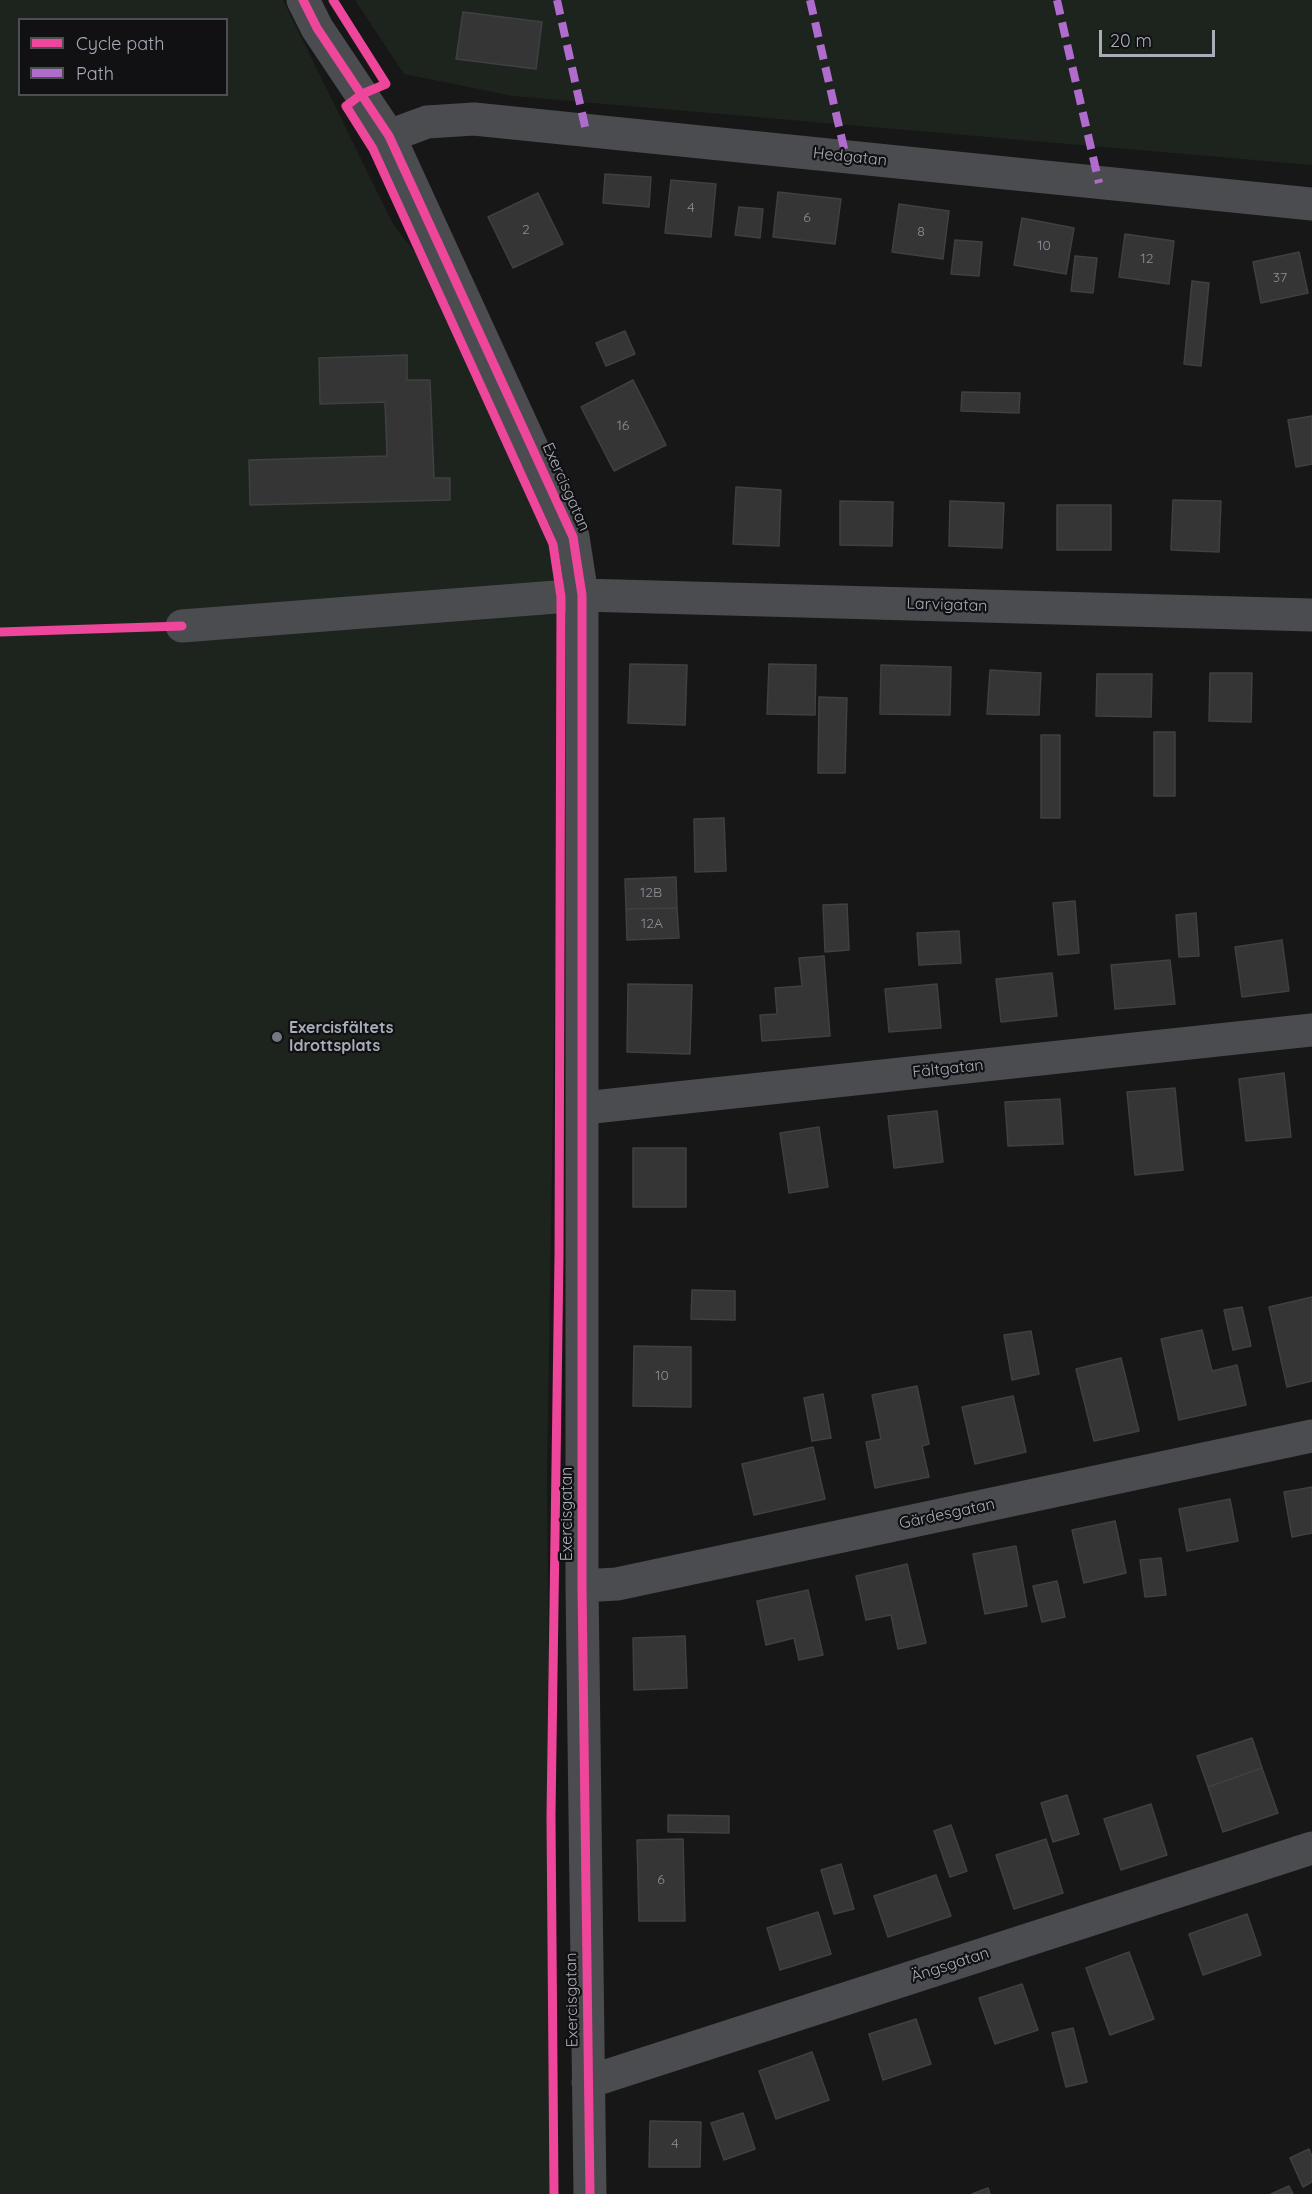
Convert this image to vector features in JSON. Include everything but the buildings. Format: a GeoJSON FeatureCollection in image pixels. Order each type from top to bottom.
{"type":"FeatureCollection","features":[{"type":"Feature","properties":{"kind":"street","name":"Exercisgatan"},"geometry":{"type":"LineString","coordinates":[[303,0],[317,28],[389,136],[573,537],[582,595],[584,1108],[582,1586],[590,2194]]}},
{"type":"Feature","properties":{"kind":"street","name":"Hedgatan"},"geometry":{"type":"LineString","coordinates":[[389,136],[427,122],[474,119],[1312,204]]}},
{"type":"Feature","properties":{"kind":"street","name":"Larvigatan"},"geometry":{"type":"LineString","coordinates":[[182,626],[582,595],[1312,615]]}},
{"type":"Feature","properties":{"kind":"street","name":"Fältgatan"},"geometry":{"type":"LineString","coordinates":[[584,1108],[1312,1030]]}},
{"type":"Feature","properties":{"kind":"street","name":"Gärdesgatan"},"geometry":{"type":"LineString","coordinates":[[582,1586],[617,1584],[1312,1436]]}},
{"type":"Feature","properties":{"kind":"street","name":"Ängsgatan"},"geometry":{"type":"LineString","coordinates":[[588,2082],[1312,1848]]}},
{"type":"Feature","properties":{"kind":"shaded area","name":"Exercisfältets Idrottsplats"},"geometry":{"type":"Polygon","coordinates":[[[0,0],[283,0],[393,224],[416,254],[501,427],[553,544],[561,597],[547,1477],[554,2194],[0,2194],[0,0]]]}},
{"type":"Feature","properties":{"kind":"shaded area"},"geometry":{"type":"Polygon","coordinates":[[[355,0],[1312,0],[1312,165],[513,96],[404,74],[355,0]]]}},
{"type":"Feature","properties":{"kind":"marked path"},"geometry":{"type":"LineString","coordinates":[[557,0],[586,131]]}},
{"type":"Feature","properties":{"kind":"marked path"},"geometry":{"type":"LineString","coordinates":[[810,0],[846,157]]}},
{"type":"Feature","properties":{"kind":"marked path"},"geometry":{"type":"LineString","coordinates":[[1057,0],[1099,183]]}},
{"type":"Feature","properties":{"kind":"cycle path"},"geometry":{"type":"LineString","coordinates":[[303,0],[317,28],[389,136],[573,537],[582,595],[582,1586],[590,2194]]}},
{"type":"Feature","properties":{"kind":"cycle path"},"geometry":{"type":"LineString","coordinates":[[333,0],[386,84],[362,94],[346,106],[373,149],[553,544],[561,597],[559,1256],[551,1816],[554,2194]]}},
{"type":"Feature","properties":{"kind":"cycle path"},"geometry":{"type":"LineString","coordinates":[[0,632],[182,626]]}},
{"type":"Feature","properties":{"kind":"place","name":"Exercisfältets Idrottsplats"},"geometry":{"type":"Point","coordinates":[277,1037]}}]}
